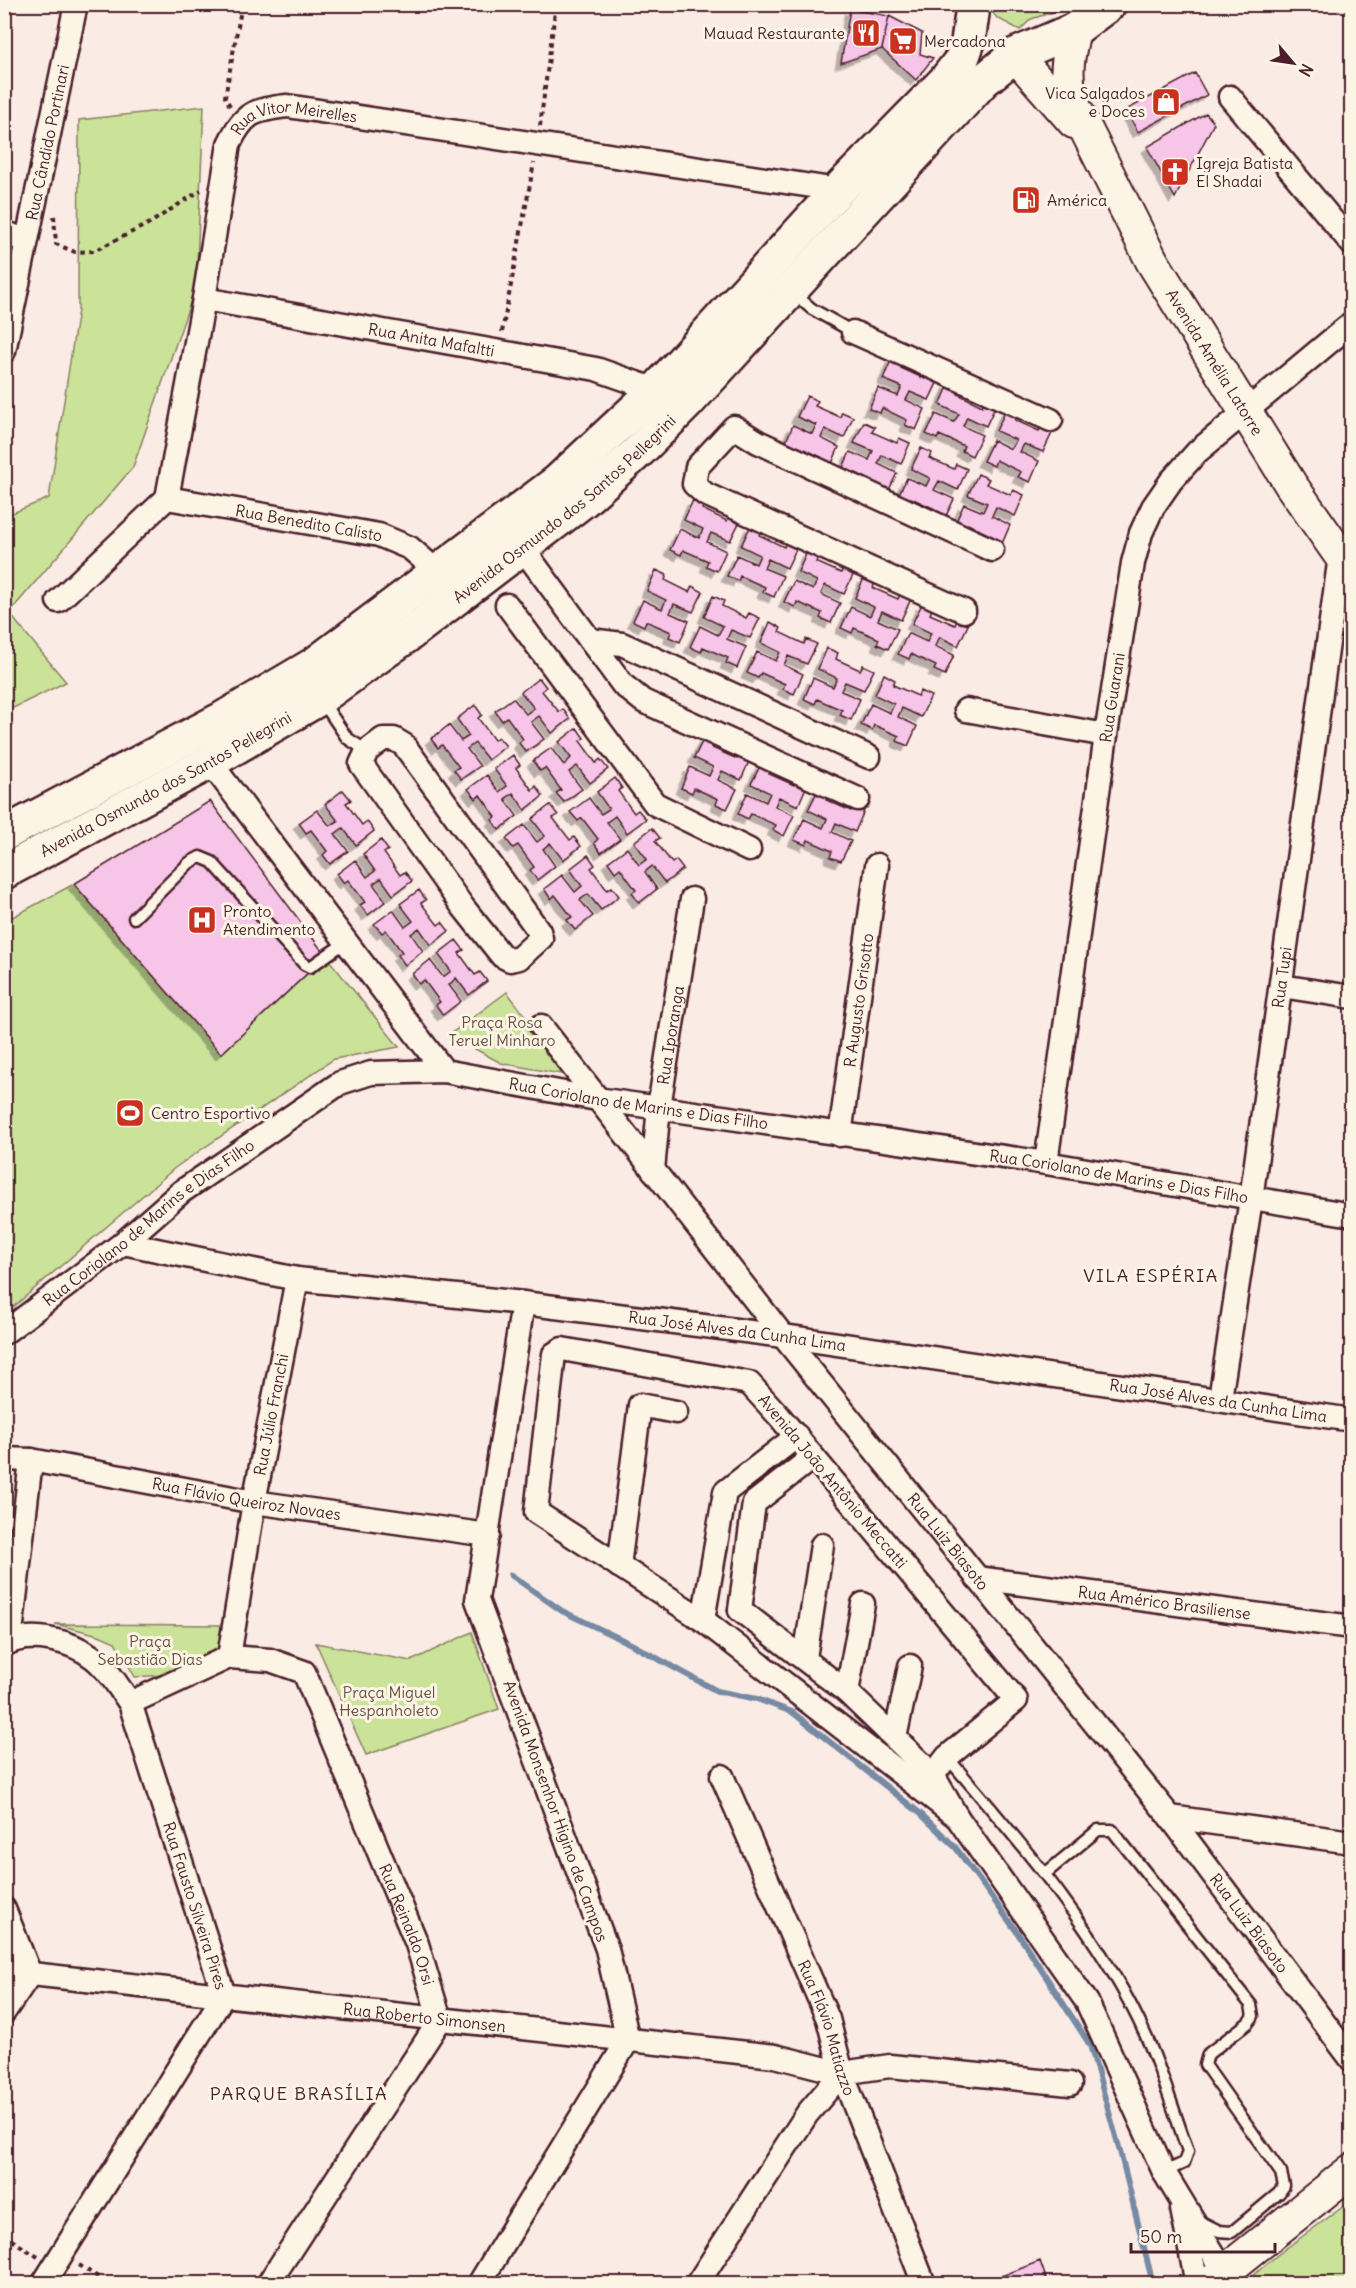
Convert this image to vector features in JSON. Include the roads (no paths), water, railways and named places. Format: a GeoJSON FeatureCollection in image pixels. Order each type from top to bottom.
{"type":"FeatureCollection","features":[{"type":"Feature","properties":{"kind":"main road"},"geometry":{"type":"LineString","coordinates":[[969,9],[1028,49]]}},
{"type":"Feature","properties":{"kind":"main road","name":"Avenida Osmundo dos Santos Pellegrini"},"geometry":{"type":"LineString","coordinates":[[4,845],[16,827],[222,719],[306,669],[439,573],[557,482],[656,390],[838,190],[945,81],[962,59],[968,42],[969,9]]}},
{"type":"Feature","properties":{"kind":"main road","name":"Avenida Osmundo dos Santos Pellegrini"},"geometry":{"type":"LineString","coordinates":[[4,872],[210,762],[320,698],[412,632],[582,501],[639,452],[840,238],[983,81],[1028,49],[1087,14]]}},
{"type":"Feature","properties":{"kind":"main road","name":"Avenida Amélia Latorre"},"geometry":{"type":"LineString","coordinates":[[1087,14],[1067,61],[1066,80],[1072,102],[1152,261],[1291,485],[1346,564]]}},
{"type":"Feature","properties":{"kind":"main road","name":"Avenida Amélia Latorre"},"geometry":{"type":"LineString","coordinates":[[1028,49],[1094,144]]}},
{"type":"Feature","properties":{"kind":"main road"},"geometry":{"type":"LineString","coordinates":[[838,190],[843,212],[840,238]]}},
{"type":"Feature","properties":{"kind":"main road"},"geometry":{"type":"LineString","coordinates":[[1210,2279],[1352,2170]]}},
{"type":"Feature","properties":{"kind":"street","name":"Rua Cândido Portinari"},"geometry":{"type":"LineString","coordinates":[[4,351],[76,4]]}},
{"type":"Feature","properties":{"kind":"street"},"geometry":{"type":"LineString","coordinates":[[1230,97],[1352,244]]}},
{"type":"Feature","properties":{"kind":"street","name":"Rua Vitor Meirelles"},"geometry":{"type":"LineString","coordinates":[[167,498],[204,299],[229,144],[239,122],[261,109],[286,106],[838,190]]}},
{"type":"Feature","properties":{"kind":"street"},"geometry":{"type":"LineString","coordinates":[[4,232],[26,241]]}},
{"type":"Feature","properties":{"kind":"street","name":"Rua Anita Mafaltti"},"geometry":{"type":"LineString","coordinates":[[204,299],[596,369],[656,390]]}},
{"type":"Feature","properties":{"kind":"street","name":"Rua Guarani"},"geometry":{"type":"LineString","coordinates":[[1046,1163],[1106,735],[1133,563],[1141,533],[1171,481],[1197,452],[1352,323]]}},
{"type":"Feature","properties":{"kind":"street"},"geometry":{"type":"LineString","coordinates":[[853,332],[1051,420]]}},
{"type":"Feature","properties":{"kind":"street"},"geometry":{"type":"LineString","coordinates":[[964,611],[705,494],[694,484],[697,467],[734,427],[758,442],[992,549]]}},
{"type":"Feature","properties":{"kind":"street"},"geometry":{"type":"LineString","coordinates":[[58,601],[167,498]]}},
{"type":"Feature","properties":{"kind":"street","name":"Rua Benedito Calisto"},"geometry":{"type":"LineString","coordinates":[[167,498],[379,535],[410,548],[439,573]]}},
{"type":"Feature","properties":{"kind":"street"},"geometry":{"type":"LineString","coordinates":[[521,546],[623,684],[643,701],[858,799]]}},
{"type":"Feature","properties":{"kind":"street","name":"Rua Tupi"},"geometry":{"type":"LineString","coordinates":[[1220,1399],[1346,564]]}},
{"type":"Feature","properties":{"kind":"street"},"geometry":{"type":"LineString","coordinates":[[507,605],[655,804],[749,850]]}},
{"type":"Feature","properties":{"kind":"street"},"geometry":{"type":"LineString","coordinates":[[591,640],[622,644],[869,757]]}},
{"type":"Feature","properties":{"kind":"street"},"geometry":{"type":"LineString","coordinates":[[966,710],[1106,735]]}},
{"type":"Feature","properties":{"kind":"street"},"geometry":{"type":"LineString","coordinates":[[394,739],[404,745],[539,931],[541,938],[536,945],[519,958],[510,960],[502,956],[463,907],[361,764],[367,751],[383,740],[394,739]]}},
{"type":"Feature","properties":{"kind":"street"},"geometry":{"type":"LineString","coordinates":[[210,762],[444,1071]]}},
{"type":"Feature","properties":{"kind":"street","name":"R Augusto Grisotto"},"geometry":{"type":"LineString","coordinates":[[840,1135],[877,865]]}},
{"type":"Feature","properties":{"kind":"street","name":"Rua Iporanga"},"geometry":{"type":"LineString","coordinates":[[653,1170],[659,1107],[692,899]]}},
{"type":"Feature","properties":{"kind":"street"},"geometry":{"type":"LineString","coordinates":[[1281,986],[1352,997]]}},
{"type":"Feature","properties":{"kind":"street","name":"Rua Luiz Biasoto"},"geometry":{"type":"LineString","coordinates":[[541,1026],[783,1336],[1170,1817],[1352,2060]]}},
{"type":"Feature","properties":{"kind":"street","name":"Rua Coriolano de Marins e Dias Filho"},"geometry":{"type":"LineString","coordinates":[[4,1333],[123,1243],[182,1192],[340,1083],[371,1073],[444,1071],[597,1099],[1046,1163],[1352,1215]]}},
{"type":"Feature","properties":{"kind":"street","name":"Rua José Alves da Cunha Lima"},"geometry":{"type":"LineString","coordinates":[[123,1243],[297,1279],[523,1303],[783,1336],[1352,1420]]}},
{"type":"Feature","properties":{"kind":"street","name":"Rua Júlio Franchi"},"geometry":{"type":"LineString","coordinates":[[229,1657],[254,1502],[297,1279]]}},
{"type":"Feature","properties":{"kind":"street","name":"Avenida Monsenhor Higino de Campos"},"geometry":{"type":"LineString","coordinates":[[523,1303],[477,1600],[607,1949],[628,2040]]}},
{"type":"Feature","properties":{"kind":"street","name":"Avenida João Antônio Meccatti"},"geometry":{"type":"LineString","coordinates":[[933,1775],[947,1757],[1016,1700],[797,1436],[749,1383],[562,1349],[554,1354],[537,1512],[703,1620],[957,1816]]}},
{"type":"Feature","properties":{"kind":"street"},"geometry":{"type":"LineString","coordinates":[[619,1566],[640,1405],[676,1412]]}},
{"type":"Feature","properties":{"kind":"street"},"geometry":{"type":"LineString","coordinates":[[797,1436],[725,1492],[703,1620],[740,1611],[848,1692],[933,1775],[957,1816],[1087,2002],[1164,2172],[1186,2208],[1210,2279]]}},
{"type":"Feature","properties":{"kind":"street"},"geometry":{"type":"LineString","coordinates":[[740,1611],[754,1503],[813,1457]]}},
{"type":"Feature","properties":{"kind":"street","name":"Rua Flávio Queiroz Novaes"},"geometry":{"type":"LineString","coordinates":[[4,1459],[31,1460],[254,1502],[488,1535]]}},
{"type":"Feature","properties":{"kind":"street"},"geometry":{"type":"LineString","coordinates":[[7,1643],[31,1460]]}},
{"type":"Feature","properties":{"kind":"street"},"geometry":{"type":"LineString","coordinates":[[805,1658],[822,1545]]}},
{"type":"Feature","properties":{"kind":"street","name":"Rua Américo Brasiliense"},"geometry":{"type":"LineString","coordinates":[[977,1578],[1347,1623]]}},
{"type":"Feature","properties":{"kind":"street"},"geometry":{"type":"LineString","coordinates":[[848,1692],[863,1604]]}},
{"type":"Feature","properties":{"kind":"street","name":"Rua Fausto Silveira Pires"},"geometry":{"type":"LineString","coordinates":[[7,1643],[46,1638],[76,1648],[94,1658],[108,1672],[130,1703],[224,1995],[53,2268]]}},
{"type":"Feature","properties":{"kind":"street"},"geometry":{"type":"LineString","coordinates":[[130,1703],[229,1657]]}},
{"type":"Feature","properties":{"kind":"street","name":"Rua Reinaldo Orsi"},"geometry":{"type":"LineString","coordinates":[[229,1657],[270,1660],[304,1672],[417,1944],[440,2020]]}},
{"type":"Feature","properties":{"kind":"street"},"geometry":{"type":"LineString","coordinates":[[895,1738],[909,1666]]}},
{"type":"Feature","properties":{"kind":"street","name":"Rua Flávio Matiazzo"},"geometry":{"type":"LineString","coordinates":[[722,1776],[828,2019],[842,2073],[924,2283]]}},
{"type":"Feature","properties":{"kind":"street"},"geometry":{"type":"LineString","coordinates":[[1170,1817],[1352,1842]]}},
{"type":"Feature","properties":{"kind":"street"},"geometry":{"type":"LineString","coordinates":[[4,1909],[30,1974],[4,2012]]}},
{"type":"Feature","properties":{"kind":"street","name":"Rua Roberto Simonsen"},"geometry":{"type":"LineString","coordinates":[[4,1971],[775,2056],[842,2073]]}},
{"type":"Feature","properties":{"kind":"street"},"geometry":{"type":"LineString","coordinates":[[268,2283],[440,2020]]}},
{"type":"Feature","properties":{"kind":"street"},"geometry":{"type":"LineString","coordinates":[[479,2283],[628,2040]]}},
{"type":"Feature","properties":{"kind":"street"},"geometry":{"type":"LineString","coordinates":[[697,2283],[807,2114],[842,2073],[890,2066],[1070,2084]]}},
{"type":"Feature","properties":{"kind":"street"},"geometry":{"type":"LineString","coordinates":[[1186,2208],[1210,2279]]}},
{"type":"Feature","properties":{"kind":"lane"},"geometry":{"type":"LineString","coordinates":[[789,290],[812,309],[853,332]]}},
{"type":"Feature","properties":{"kind":"lane"},"geometry":{"type":"LineString","coordinates":[[320,698],[347,738],[367,751]]}},
{"type":"Feature","properties":{"kind":"lane"},"geometry":{"type":"LineString","coordinates":[[134,918],[189,863],[200,857],[212,862],[303,964],[310,967],[346,942]]}},
{"type":"Feature","properties":{"kind":"lane"},"geometry":{"type":"LineString","coordinates":[[947,1757],[1046,1873],[1113,1976],[1149,2042],[1188,2151],[1184,2163],[1164,2172]]}},
{"type":"Feature","properties":{"kind":"lane"},"geometry":{"type":"LineString","coordinates":[[1046,1873],[1098,1830],[1112,1830],[1251,2005],[1253,2016],[1208,2054],[1205,2065],[1281,2173],[1284,2186],[1279,2193],[1232,2232],[1219,2231],[1186,2208]]}},
{"type":"Feature","properties":{"kind":"waterway"},"geometry":{"type":"LineString","coordinates":[[511,1575],[562,1611],[631,1644],[717,1691],[757,1699],[792,1712],[921,1814],[956,1848],[1017,1932],[1090,2045],[1120,2151],[1153,2284]]}},
{"type":"Feature","properties":{"kind":"place","name":"Mauad Restaurante"},"geometry":{"type":"Point","coordinates":[866,33]}},
{"type":"Feature","properties":{"kind":"place","name":"Mercadona"},"geometry":{"type":"Point","coordinates":[903,41]}},
{"type":"Feature","properties":{"kind":"place","name":"Vica Salgados e Doces"},"geometry":{"type":"Point","coordinates":[1166,102]}},
{"type":"Feature","properties":{"kind":"place","name":"Igreja Batista El Shadai"},"geometry":{"type":"Point","coordinates":[1175,172]}},
{"type":"Feature","properties":{"kind":"place","name":"América"},"geometry":{"type":"Point","coordinates":[1026,200]}},
{"type":"Feature","properties":{"kind":"place","name":"Pronto Atendimento"},"geometry":{"type":"Point","coordinates":[202,920]}},
{"type":"Feature","properties":{"kind":"place","name":"Centro Esportivo"},"geometry":{"type":"Point","coordinates":[130,1113]}},
{"type":"Feature","properties":{"kind":"district","name":"VILA ESPÉRIA"},"geometry":{"type":"Point","coordinates":[1151,1275]}},
{"type":"Feature","properties":{"kind":"district","name":"PARQUE BRASÍLIA"},"geometry":{"type":"Point","coordinates":[299,2093]}},
{"type":"Feature","properties":{"kind":"park label","name":"Praça Rosa Teruel Minharo"},"geometry":{"type":"Point","coordinates":[502,1031]}},
{"type":"Feature","properties":{"kind":"park label","name":"Praça Sebastião Dias"},"geometry":{"type":"Point","coordinates":[150,1650]}},
{"type":"Feature","properties":{"kind":"park label","name":"Praça Miguel Hespanholeto"},"geometry":{"type":"Point","coordinates":[389,1701]}}]}
